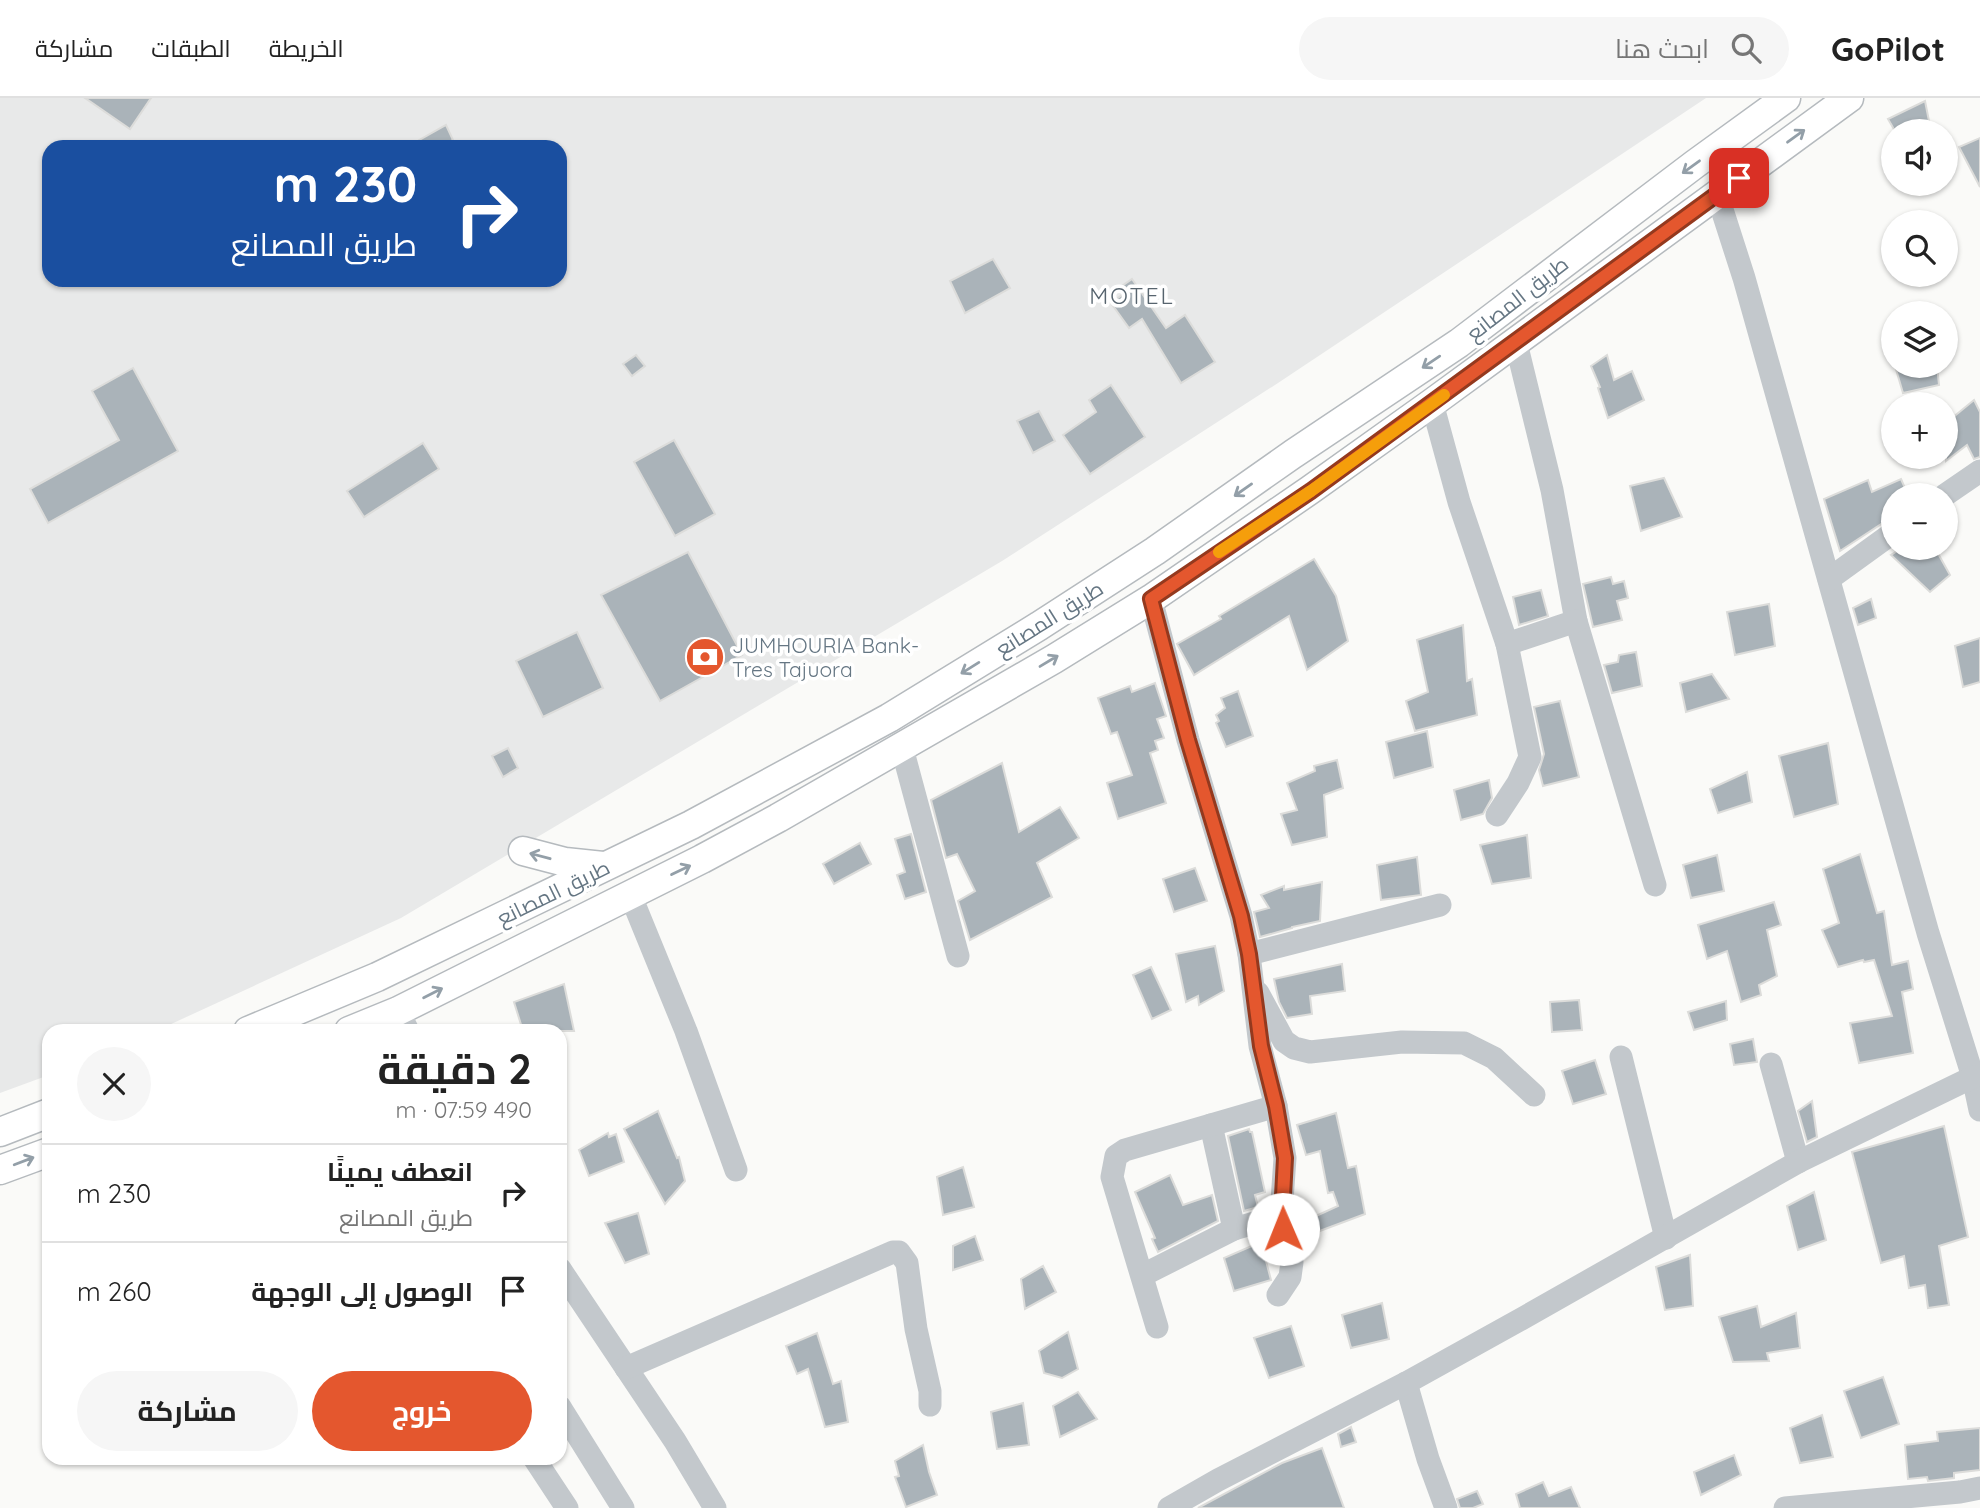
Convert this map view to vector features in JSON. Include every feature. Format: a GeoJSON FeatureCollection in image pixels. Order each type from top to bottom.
{"type":"FeatureCollection","features":[{"type":"Feature","properties":{"kind":"main road","name":"طريق المصانع"},"geometry":{"type":"LineString","coordinates":[[265,1024],[377,977],[691,825],[889,718],[1120,573],[1459,343],[1616,222],[1786,98]]}},
{"type":"Feature","properties":{"kind":"main road","name":"طريق المصانع"},"geometry":{"type":"LineString","coordinates":[[403,1021],[631,894],[778,818],[1054,659],[1151,599],[1311,491],[1849,98]]}},
{"type":"Feature","properties":{"kind":"main road"},"geometry":{"type":"LineString","coordinates":[[523,852],[565,862],[606,866]]}},
{"type":"Feature","properties":{"kind":"main road"},"geometry":{"type":"LineString","coordinates":[[0,1132],[42,1117]]}},
{"type":"Feature","properties":{"kind":"main road"},"geometry":{"type":"LineString","coordinates":[[0,1170],[42,1155]]}},
{"type":"Feature","properties":{"kind":"street"},"geometry":{"type":"LineString","coordinates":[[1717,194],[1740,265],[1928,933],[1973,1077],[1980,1110]]}},
{"type":"Feature","properties":{"kind":"street"},"geometry":{"type":"LineString","coordinates":[[1516,342],[1552,491],[1576,621],[1656,885]]}},
{"type":"Feature","properties":{"kind":"street"},"geometry":{"type":"LineString","coordinates":[[1432,403],[1460,502],[1507,643],[1530,757],[1518,783],[1497,815]]}},
{"type":"Feature","properties":{"kind":"street"},"geometry":{"type":"LineString","coordinates":[[1958,486],[1980,471]]}},
{"type":"Feature","properties":{"kind":"street"},"geometry":{"type":"LineString","coordinates":[[1829,579],[1881,541]]}},
{"type":"Feature","properties":{"kind":"street"},"geometry":{"type":"LineString","coordinates":[[1151,599],[1188,740],[1241,916],[1249,954],[1261,1046],[1285,1158],[1282,1215],[1292,1262],[1290,1277],[1278,1295]]}},
{"type":"Feature","properties":{"kind":"street"},"geometry":{"type":"LineString","coordinates":[[1507,643],[1576,621]]}},
{"type":"Feature","properties":{"kind":"street"},"geometry":{"type":"LineString","coordinates":[[902,748],[958,956]]}},
{"type":"Feature","properties":{"kind":"street"},"geometry":{"type":"LineString","coordinates":[[631,894],[686,1031],[736,1170]]}},
{"type":"Feature","properties":{"kind":"street"},"geometry":{"type":"LineString","coordinates":[[1249,954],[1440,905]]}},
{"type":"Feature","properties":{"kind":"street"},"geometry":{"type":"LineString","coordinates":[[1253,984],[1284,1041],[1294,1048],[1310,1052],[1402,1042],[1464,1043],[1494,1058],[1534,1095]]}},
{"type":"Feature","properties":{"kind":"street"},"geometry":{"type":"LineString","coordinates":[[1621,1057],[1666,1238]]}},
{"type":"Feature","properties":{"kind":"street"},"geometry":{"type":"LineString","coordinates":[[1771,1064],[1798,1162]]}},
{"type":"Feature","properties":{"kind":"street"},"geometry":{"type":"LineString","coordinates":[[1169,1508],[1406,1382],[1798,1162],[1973,1077]]}},
{"type":"Feature","properties":{"kind":"street"},"geometry":{"type":"LineString","coordinates":[[1157,1326],[1112,1177],[1115,1156],[1125,1150],[1276,1106]]}},
{"type":"Feature","properties":{"kind":"street"},"geometry":{"type":"LineString","coordinates":[[1211,1125],[1234,1229]]}},
{"type":"Feature","properties":{"kind":"street"},"geometry":{"type":"LineString","coordinates":[[1143,1275],[1234,1229],[1282,1215]]}},
{"type":"Feature","properties":{"kind":"street"},"geometry":{"type":"LineString","coordinates":[[626,1368],[893,1251],[899,1252],[907,1263],[916,1329],[930,1391],[930,1405]]}},
{"type":"Feature","properties":{"kind":"street"},"geometry":{"type":"LineString","coordinates":[[567,1280],[675,1441],[715,1508]]}},
{"type":"Feature","properties":{"kind":"street"},"geometry":{"type":"LineString","coordinates":[[1406,1382],[1428,1459],[1446,1508]]}},
{"type":"Feature","properties":{"kind":"street"},"geometry":{"type":"LineString","coordinates":[[567,1418],[623,1508]]}},
{"type":"Feature","properties":{"kind":"street"},"geometry":{"type":"LineString","coordinates":[[539,1465],[567,1508]]}},
{"type":"Feature","properties":{"kind":"street"},"geometry":{"type":"LineString","coordinates":[[1785,1508],[1980,1488]]}},
{"type":"Feature","properties":{"kind":"shaded area"},"geometry":{"type":"Polygon","coordinates":[[[0,98],[1706,98],[1278,383],[1002,561],[401,918],[171,1024],[42,1024],[42,1078],[0,1093],[0,98]]]}},
{"type":"Feature","properties":{"kind":"building"},"geometry":{"type":"Polygon","coordinates":[[[85,98],[151,98],[130,129],[85,98]]]}},
{"type":"Feature","properties":{"kind":"building"},"geometry":{"type":"Polygon","coordinates":[[[1925,101],[1929,119],[1888,119],[1925,101]]]}},
{"type":"Feature","properties":{"kind":"building"},"geometry":{"type":"Polygon","coordinates":[[[446,125],[453,140],[419,140],[446,125]]]}},
{"type":"Feature","properties":{"kind":"building"},"geometry":{"type":"Polygon","coordinates":[[[1980,138],[1980,187],[1959,147],[1980,138]]]}},
{"type":"Feature","properties":{"kind":"building"},"geometry":{"type":"Polygon","coordinates":[[[993,259],[1010,288],[965,313],[950,281],[993,259]]]}},
{"type":"Feature","properties":{"kind":"building"},"geometry":{"type":"Polygon","coordinates":[[[1132,279],[1166,328],[1185,315],[1215,362],[1181,383],[1142,319],[1129,328],[1111,303],[1126,292],[1122,286],[1132,279]]]}},
{"type":"Feature","properties":{"kind":"building"},"geometry":{"type":"Polygon","coordinates":[[[636,355],[645,366],[632,376],[623,364],[636,355]]]}},
{"type":"Feature","properties":{"kind":"building"},"geometry":{"type":"Polygon","coordinates":[[[1607,355],[1614,380],[1632,371],[1644,400],[1608,418],[1591,366],[1607,355]]]}},
{"type":"Feature","properties":{"kind":"building"},"geometry":{"type":"Polygon","coordinates":[[[133,368],[178,451],[48,523],[30,489],[119,440],[92,391],[133,368]]]}},
{"type":"Feature","properties":{"kind":"building"},"geometry":{"type":"Polygon","coordinates":[[[1899,378],[1938,378],[1939,385],[1903,392],[1899,378]]]}},
{"type":"Feature","properties":{"kind":"building"},"geometry":{"type":"Polygon","coordinates":[[[1111,385],[1145,437],[1090,474],[1063,435],[1096,412],[1089,400],[1111,385]]]}},
{"type":"Feature","properties":{"kind":"building"},"geometry":{"type":"Polygon","coordinates":[[[1974,400],[1980,412],[1980,457],[1974,459],[1967,445],[1958,452],[1958,413],[1974,400]]]}},
{"type":"Feature","properties":{"kind":"building"},"geometry":{"type":"Polygon","coordinates":[[[1039,411],[1055,441],[1033,453],[1017,421],[1039,411]]]}},
{"type":"Feature","properties":{"kind":"building"},"geometry":{"type":"Polygon","coordinates":[[[674,440],[715,514],[675,536],[634,462],[674,440]]]}},
{"type":"Feature","properties":{"kind":"building"},"geometry":{"type":"Polygon","coordinates":[[[423,443],[439,469],[364,517],[347,491],[423,443]]]}},
{"type":"Feature","properties":{"kind":"building"},"geometry":{"type":"Polygon","coordinates":[[[1664,478],[1682,517],[1641,531],[1630,486],[1664,478]]]}},
{"type":"Feature","properties":{"kind":"building"},"geometry":{"type":"Polygon","coordinates":[[[1868,480],[1872,492],[1881,488],[1881,524],[1840,551],[1824,499],[1868,480]]]}},
{"type":"Feature","properties":{"kind":"building"},"geometry":{"type":"Polygon","coordinates":[[[688,552],[742,655],[660,701],[601,595],[688,552]]]}},
{"type":"Feature","properties":{"kind":"building"},"geometry":{"type":"Polygon","coordinates":[[[1314,559],[1336,596],[1348,641],[1307,670],[1289,616],[1194,675],[1177,644],[1314,559]]]}},
{"type":"Feature","properties":{"kind":"building"},"geometry":{"type":"Polygon","coordinates":[[[1896,560],[1942,560],[1950,575],[1930,592],[1896,560]]]}},
{"type":"Feature","properties":{"kind":"building"},"geometry":{"type":"Polygon","coordinates":[[[1611,577],[1613,584],[1624,581],[1628,598],[1617,601],[1622,620],[1593,627],[1583,584],[1611,577]]]}},
{"type":"Feature","properties":{"kind":"building"},"geometry":{"type":"Polygon","coordinates":[[[1541,590],[1548,616],[1519,625],[1513,597],[1541,590]]]}},
{"type":"Feature","properties":{"kind":"building"},"geometry":{"type":"Polygon","coordinates":[[[1871,599],[1876,618],[1858,625],[1853,608],[1871,599]]]}},
{"type":"Feature","properties":{"kind":"building"},"geometry":{"type":"Polygon","coordinates":[[[1769,604],[1775,646],[1735,655],[1727,612],[1769,604]]]}},
{"type":"Feature","properties":{"kind":"building"},"geometry":{"type":"Polygon","coordinates":[[[1463,625],[1467,681],[1472,679],[1477,715],[1415,731],[1406,701],[1428,692],[1417,640],[1463,625]]]}},
{"type":"Feature","properties":{"kind":"building"},"geometry":{"type":"Polygon","coordinates":[[[577,632],[603,688],[543,717],[516,661],[577,632]]]}},
{"type":"Feature","properties":{"kind":"building"},"geometry":{"type":"Polygon","coordinates":[[[1980,638],[1980,682],[1963,687],[1955,646],[1980,638]]]}},
{"type":"Feature","properties":{"kind":"building"},"geometry":{"type":"Polygon","coordinates":[[[1636,652],[1642,686],[1612,693],[1604,665],[1618,662],[1619,655],[1636,652]]]}},
{"type":"Feature","properties":{"kind":"building"},"geometry":{"type":"Polygon","coordinates":[[[1712,674],[1729,699],[1686,712],[1680,683],[1712,674]]]}},
{"type":"Feature","properties":{"kind":"building"},"geometry":{"type":"Polygon","coordinates":[[[1155,683],[1166,716],[1157,719],[1164,738],[1155,741],[1158,750],[1150,753],[1166,803],[1118,819],[1107,783],[1132,775],[1117,732],[1111,734],[1098,698],[1130,686],[1132,692],[1155,683]]]}},
{"type":"Feature","properties":{"kind":"building"},"geometry":{"type":"Polygon","coordinates":[[[1238,691],[1253,736],[1226,747],[1216,723],[1219,721],[1216,715],[1225,708],[1221,698],[1238,691]]]}},
{"type":"Feature","properties":{"kind":"building"},"geometry":{"type":"Polygon","coordinates":[[[1560,701],[1579,777],[1543,786],[1539,770],[1544,754],[1534,707],[1560,701]]]}},
{"type":"Feature","properties":{"kind":"building"},"geometry":{"type":"Polygon","coordinates":[[[1427,731],[1433,767],[1394,778],[1386,742],[1427,731]]]}},
{"type":"Feature","properties":{"kind":"building"},"geometry":{"type":"Polygon","coordinates":[[[1828,743],[1838,804],[1794,817],[1779,756],[1828,743]]]}},
{"type":"Feature","properties":{"kind":"building"},"geometry":{"type":"Polygon","coordinates":[[[508,748],[518,768],[503,777],[492,756],[508,748]]]}},
{"type":"Feature","properties":{"kind":"building"},"geometry":{"type":"Polygon","coordinates":[[[1337,760],[1343,788],[1324,795],[1327,837],[1292,845],[1281,814],[1297,810],[1287,783],[1315,771],[1314,766],[1337,760]]]}},
{"type":"Feature","properties":{"kind":"building"},"geometry":{"type":"Polygon","coordinates":[[[1002,763],[1019,832],[1060,807],[1079,838],[1037,863],[1052,897],[970,940],[958,901],[975,891],[957,854],[946,858],[931,800],[1002,763]]]}},
{"type":"Feature","properties":{"kind":"building"},"geometry":{"type":"Polygon","coordinates":[[[1747,772],[1752,802],[1718,813],[1710,789],[1747,772]]]}},
{"type":"Feature","properties":{"kind":"building"},"geometry":{"type":"Polygon","coordinates":[[[1489,780],[1492,798],[1483,814],[1461,820],[1454,790],[1489,780]]]}},
{"type":"Feature","properties":{"kind":"building"},"geometry":{"type":"Polygon","coordinates":[[[911,834],[926,892],[905,899],[897,875],[905,872],[895,839],[911,834]]]}},
{"type":"Feature","properties":{"kind":"building"},"geometry":{"type":"Polygon","coordinates":[[[1527,835],[1531,878],[1492,884],[1480,845],[1527,835]]]}},
{"type":"Feature","properties":{"kind":"building"},"geometry":{"type":"Polygon","coordinates":[[[860,843],[871,864],[834,884],[823,864],[860,843]]]}},
{"type":"Feature","properties":{"kind":"building"},"geometry":{"type":"Polygon","coordinates":[[[1860,854],[1877,913],[1884,911],[1892,965],[1908,961],[1913,989],[1902,992],[1913,1053],[1859,1063],[1850,1023],[1892,1016],[1874,960],[1838,967],[1822,930],[1839,923],[1823,869],[1860,854]]]}},
{"type":"Feature","properties":{"kind":"building"},"geometry":{"type":"Polygon","coordinates":[[[1717,855],[1724,891],[1691,898],[1683,865],[1717,855]]]}},
{"type":"Feature","properties":{"kind":"building"},"geometry":{"type":"Polygon","coordinates":[[[1417,857],[1421,895],[1381,900],[1377,865],[1417,857]]]}},
{"type":"Feature","properties":{"kind":"building"},"geometry":{"type":"Polygon","coordinates":[[[1195,868],[1207,901],[1174,912],[1163,879],[1195,868]]]}},
{"type":"Feature","properties":{"kind":"building"},"geometry":{"type":"Polygon","coordinates":[[[1322,882],[1320,921],[1260,937],[1254,912],[1269,908],[1261,895],[1284,886],[1284,890],[1322,882]]]}},
{"type":"Feature","properties":{"kind":"building"},"geometry":{"type":"Polygon","coordinates":[[[1774,902],[1781,925],[1767,930],[1777,976],[1759,985],[1761,995],[1741,1002],[1727,951],[1707,959],[1698,925],[1774,902]]]}},
{"type":"Feature","properties":{"kind":"building"},"geometry":{"type":"Polygon","coordinates":[[[1215,946],[1224,991],[1199,1005],[1198,996],[1186,1002],[1176,954],[1215,946]]]}},
{"type":"Feature","properties":{"kind":"building"},"geometry":{"type":"Polygon","coordinates":[[[1342,964],[1345,991],[1310,996],[1312,1014],[1287,1018],[1279,1002],[1274,979],[1342,964]]]}},
{"type":"Feature","properties":{"kind":"building"},"geometry":{"type":"Polygon","coordinates":[[[1151,967],[1171,1010],[1152,1019],[1133,975],[1151,967]]]}},
{"type":"Feature","properties":{"kind":"building"},"geometry":{"type":"Polygon","coordinates":[[[564,984],[574,1031],[567,1031],[567,1024],[521,1024],[514,1002],[564,984]]]}},
{"type":"Feature","properties":{"kind":"building"},"geometry":{"type":"Polygon","coordinates":[[[1579,1000],[1582,1030],[1552,1032],[1550,1002],[1579,1000]]]}},
{"type":"Feature","properties":{"kind":"building"},"geometry":{"type":"Polygon","coordinates":[[[1726,1001],[1727,1020],[1694,1030],[1688,1012],[1726,1001]]]}},
{"type":"Feature","properties":{"kind":"building"},"geometry":{"type":"Polygon","coordinates":[[[1753,1039],[1757,1062],[1734,1065],[1730,1044],[1753,1039]]]}},
{"type":"Feature","properties":{"kind":"building"},"geometry":{"type":"Polygon","coordinates":[[[1595,1060],[1606,1094],[1573,1104],[1562,1071],[1595,1060]]]}},
{"type":"Feature","properties":{"kind":"building"},"geometry":{"type":"Polygon","coordinates":[[[1812,1101],[1817,1137],[1807,1142],[1798,1111],[1812,1101]]]}},
{"type":"Feature","properties":{"kind":"building"},"geometry":{"type":"Polygon","coordinates":[[[658,1111],[677,1158],[679,1157],[685,1181],[665,1204],[624,1129],[658,1111]]]}},
{"type":"Feature","properties":{"kind":"building"},"geometry":{"type":"Polygon","coordinates":[[[1336,1113],[1348,1168],[1356,1166],[1365,1214],[1317,1232],[1316,1216],[1338,1206],[1333,1192],[1328,1193],[1320,1151],[1306,1155],[1297,1125],[1336,1113]]]}},
{"type":"Feature","properties":{"kind":"building"},"geometry":{"type":"Polygon","coordinates":[[[1944,1126],[1968,1237],[1939,1246],[1949,1305],[1928,1308],[1925,1285],[1909,1288],[1904,1256],[1881,1263],[1852,1152],[1944,1126]]]}},
{"type":"Feature","properties":{"kind":"building"},"geometry":{"type":"Polygon","coordinates":[[[1249,1129],[1252,1132],[1265,1192],[1255,1195],[1258,1207],[1244,1211],[1228,1136],[1249,1129]]]}},
{"type":"Feature","properties":{"kind":"building"},"geometry":{"type":"Polygon","coordinates":[[[608,1133],[609,1137],[616,1134],[624,1162],[589,1176],[579,1150],[608,1133]]]}},
{"type":"Feature","properties":{"kind":"building"},"geometry":{"type":"Polygon","coordinates":[[[963,1167],[974,1207],[943,1215],[937,1177],[963,1167]]]}},
{"type":"Feature","properties":{"kind":"building"},"geometry":{"type":"Polygon","coordinates":[[[1170,1175],[1183,1205],[1212,1195],[1218,1221],[1158,1252],[1152,1239],[1155,1238],[1135,1192],[1170,1175]]]}},
{"type":"Feature","properties":{"kind":"building"},"geometry":{"type":"Polygon","coordinates":[[[1814,1192],[1826,1240],[1798,1250],[1787,1206],[1814,1192]]]}},
{"type":"Feature","properties":{"kind":"building"},"geometry":{"type":"Polygon","coordinates":[[[638,1213],[649,1254],[625,1263],[605,1223],[638,1213]]]}},
{"type":"Feature","properties":{"kind":"building"},"geometry":{"type":"Polygon","coordinates":[[[975,1236],[983,1260],[953,1270],[953,1246],[975,1236]]]}},
{"type":"Feature","properties":{"kind":"building"},"geometry":{"type":"Polygon","coordinates":[[[1261,1242],[1271,1280],[1234,1291],[1224,1258],[1261,1242]]]}},
{"type":"Feature","properties":{"kind":"building"},"geometry":{"type":"Polygon","coordinates":[[[1690,1255],[1693,1306],[1665,1310],[1656,1267],[1690,1255]]]}},
{"type":"Feature","properties":{"kind":"building"},"geometry":{"type":"Polygon","coordinates":[[[1043,1266],[1056,1292],[1025,1309],[1021,1279],[1043,1266]]]}},
{"type":"Feature","properties":{"kind":"building"},"geometry":{"type":"Polygon","coordinates":[[[1382,1303],[1389,1339],[1351,1348],[1342,1315],[1382,1303]]]}},
{"type":"Feature","properties":{"kind":"building"},"geometry":{"type":"Polygon","coordinates":[[[1757,1306],[1761,1327],[1796,1313],[1800,1348],[1767,1353],[1769,1361],[1733,1362],[1719,1317],[1757,1306]]]}},
{"type":"Feature","properties":{"kind":"building"},"geometry":{"type":"Polygon","coordinates":[[[1291,1326],[1304,1366],[1269,1378],[1254,1338],[1291,1326]]]}},
{"type":"Feature","properties":{"kind":"building"},"geometry":{"type":"Polygon","coordinates":[[[1068,1332],[1078,1369],[1062,1378],[1044,1373],[1039,1351],[1068,1332]]]}},
{"type":"Feature","properties":{"kind":"building"},"geometry":{"type":"Polygon","coordinates":[[[817,1333],[833,1384],[841,1381],[848,1422],[825,1427],[808,1369],[797,1374],[786,1346],[817,1333]]]}},
{"type":"Feature","properties":{"kind":"building"},"geometry":{"type":"Polygon","coordinates":[[[1883,1377],[1899,1424],[1861,1438],[1844,1391],[1883,1377]]]}},
{"type":"Feature","properties":{"kind":"building"},"geometry":{"type":"Polygon","coordinates":[[[1078,1392],[1097,1419],[1060,1437],[1053,1406],[1078,1392]]]}},
{"type":"Feature","properties":{"kind":"building"},"geometry":{"type":"Polygon","coordinates":[[[1023,1403],[1029,1445],[997,1449],[991,1412],[1023,1403]]]}},
{"type":"Feature","properties":{"kind":"building"},"geometry":{"type":"Polygon","coordinates":[[[1822,1415],[1833,1457],[1800,1463],[1790,1428],[1822,1415]]]}},
{"type":"Feature","properties":{"kind":"building"},"geometry":{"type":"Polygon","coordinates":[[[1351,1427],[1356,1442],[1341,1447],[1338,1434],[1351,1427]]]}},
{"type":"Feature","properties":{"kind":"building"},"geometry":{"type":"Polygon","coordinates":[[[1980,1428],[1980,1470],[1954,1473],[1954,1478],[1928,1481],[1927,1477],[1908,1479],[1905,1445],[1938,1441],[1937,1432],[1980,1428]]]}},
{"type":"Feature","properties":{"kind":"building"},"geometry":{"type":"Polygon","coordinates":[[[923,1445],[937,1495],[906,1507],[895,1477],[899,1476],[895,1461],[923,1445]]]}},
{"type":"Feature","properties":{"kind":"building"},"geometry":{"type":"Polygon","coordinates":[[[1322,1448],[1344,1508],[1198,1508],[1282,1463],[1322,1448]]]}},
{"type":"Feature","properties":{"kind":"building"},"geometry":{"type":"Polygon","coordinates":[[[1734,1455],[1741,1475],[1701,1495],[1694,1472],[1734,1455]]]}},
{"type":"Feature","properties":{"kind":"building"},"geometry":{"type":"Polygon","coordinates":[[[1543,1482],[1549,1496],[1571,1487],[1580,1508],[1520,1508],[1516,1494],[1543,1482]]]}},
{"type":"Feature","properties":{"kind":"building"},"geometry":{"type":"Polygon","coordinates":[[[1477,1491],[1483,1504],[1473,1508],[1460,1508],[1457,1499],[1477,1491]]]}},
{"type":"Feature","properties":{"kind":"slow traffic"},"geometry":{"type":"LineString","coordinates":[[1219,552],[1311,491],[1444,395]]}},
{"type":"Feature","properties":{"kind":"place","name":"JUMHOURIA Bank- Tres Tajuora"},"geometry":{"type":"Point","coordinates":[705,657]}},
{"type":"Feature","properties":{"kind":"district","name":"MOTEL"},"geometry":{"type":"Point","coordinates":[1132,295]}},
{"type":"Feature","properties":{"kind":"route"},"geometry":{"type":"LineString","coordinates":[[1283,1229],[1285,1158],[1261,1046],[1249,954],[1241,916],[1188,740],[1151,599],[1311,491],[1739,178]]}}]}
